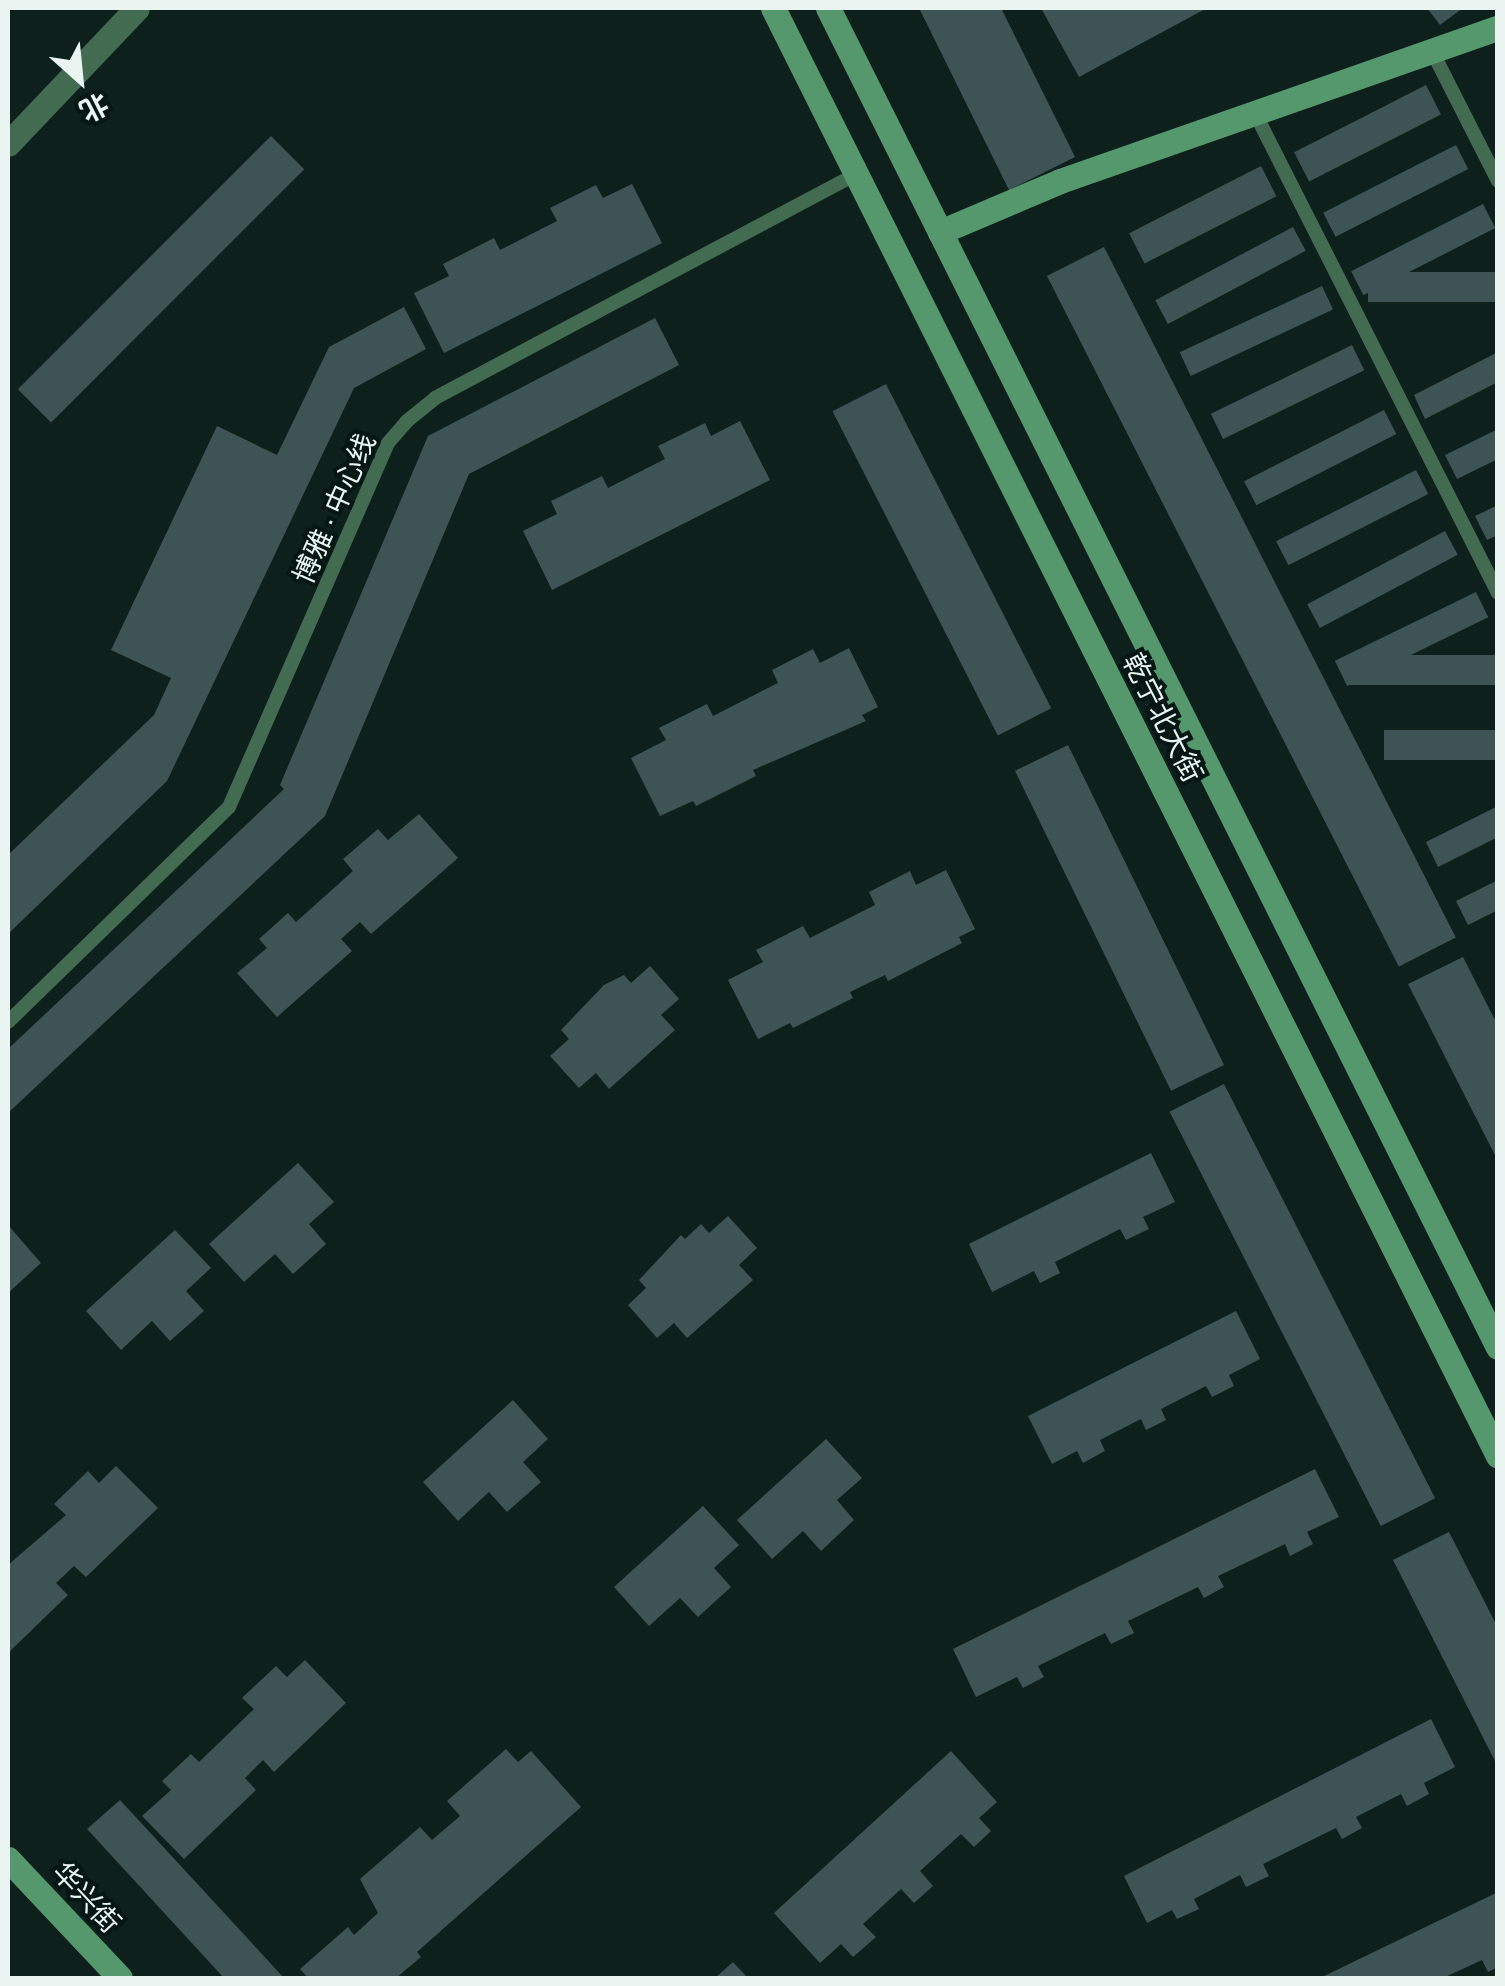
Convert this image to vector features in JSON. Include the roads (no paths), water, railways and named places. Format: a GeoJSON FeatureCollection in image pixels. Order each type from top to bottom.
{"type":"FeatureCollection","features":[{"type":"Feature","properties":{"kind":"main road","name":"乾宁北大街"},"geometry":{"type":"LineString","coordinates":[[773,8],[1498,1456]]}},
{"type":"Feature","properties":{"kind":"main road","name":"乾宁北大街"},"geometry":{"type":"LineString","coordinates":[[828,8],[1498,1347]]}},
{"type":"Feature","properties":{"kind":"main road"},"geometry":{"type":"LineString","coordinates":[[940,232],[1060,181],[1498,28]]}},
{"type":"Feature","properties":{"kind":"main road","name":"华兴街"},"geometry":{"type":"LineString","coordinates":[[8,1859],[120,1978]]}},
{"type":"Feature","properties":{"kind":"street"},"geometry":{"type":"LineString","coordinates":[[8,144],[137,8]]}},
{"type":"Feature","properties":{"kind":"lane"},"geometry":{"type":"LineString","coordinates":[[1432,51],[1498,181]]}},
{"type":"Feature","properties":{"kind":"lane"},"geometry":{"type":"LineString","coordinates":[[1255,113],[1498,593]]}},
{"type":"Feature","properties":{"kind":"lane","name":"博雅 · 中心线"},"geometry":{"type":"LineString","coordinates":[[8,1022],[230,807],[388,442],[408,421],[435,398],[857,174]]}}]}
